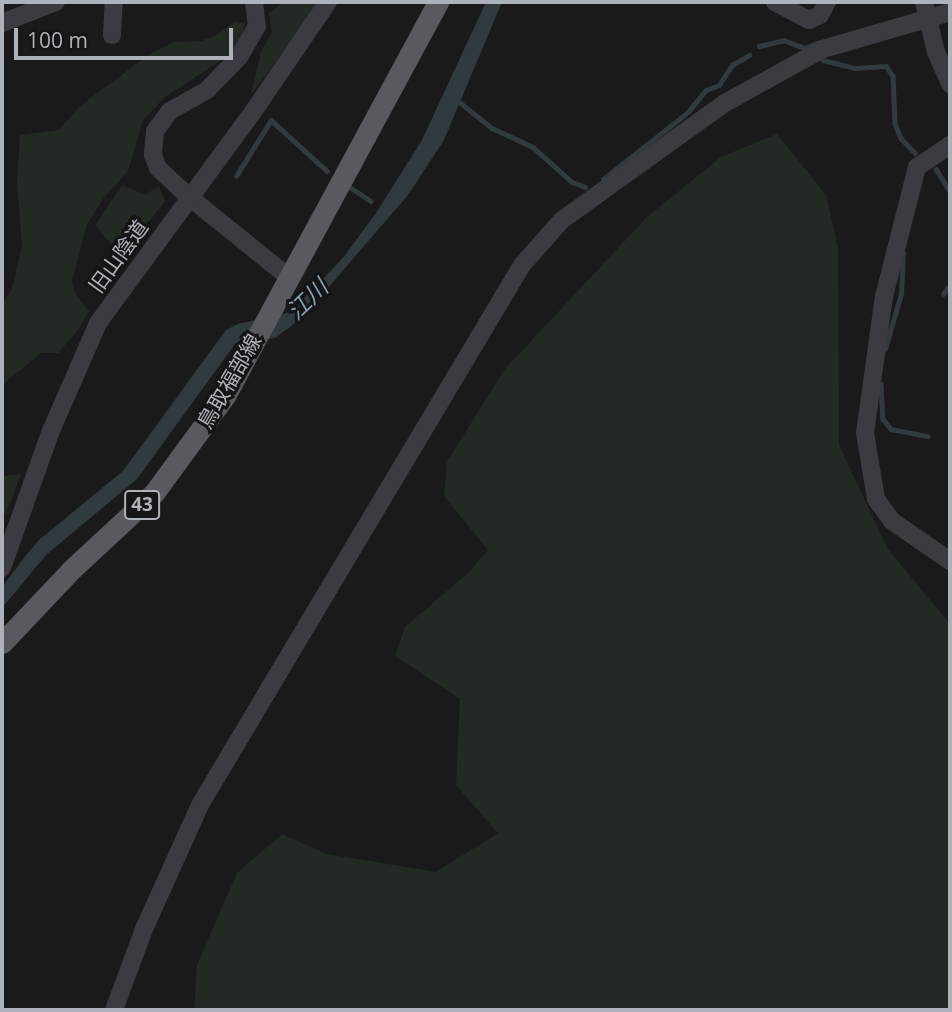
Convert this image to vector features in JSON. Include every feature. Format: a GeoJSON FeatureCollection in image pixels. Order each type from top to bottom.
{"type":"FeatureCollection","features":[{"type":"Feature","properties":{"kind":"main road","name":"鳥取福部線"},"geometry":{"type":"LineString","coordinates":[[2,643],[71,570],[117,530],[154,492],[225,396],[287,276],[438,2]]}},
{"type":"Feature","properties":{"kind":"street"},"geometry":{"type":"LineString","coordinates":[[2,23],[56,2]]}},
{"type":"Feature","properties":{"kind":"street"},"geometry":{"type":"LineString","coordinates":[[112,35],[114,2]]}},
{"type":"Feature","properties":{"kind":"street"},"geometry":{"type":"LineString","coordinates":[[254,2],[257,26],[240,56],[207,90],[170,111],[155,131],[153,155],[158,168],[188,196],[287,276]]}},
{"type":"Feature","properties":{"kind":"street","name":"旧山陰道"},"geometry":{"type":"LineString","coordinates":[[2,568],[50,433],[98,323],[188,196],[255,109],[328,2]]}},
{"type":"Feature","properties":{"kind":"street"},"geometry":{"type":"LineString","coordinates":[[775,2],[809,20],[820,15],[827,2]]}},
{"type":"Feature","properties":{"kind":"street"},"geometry":{"type":"LineString","coordinates":[[927,10],[936,52],[950,84]]}},
{"type":"Feature","properties":{"kind":"street"},"geometry":{"type":"LineString","coordinates":[[114,1010],[144,929],[201,803],[522,265],[562,220],[725,103],[823,49],[927,10],[950,12]]}},
{"type":"Feature","properties":{"kind":"street"},"geometry":{"type":"LineString","coordinates":[[950,145],[917,167],[884,296],[864,433],[876,499],[892,521],[950,561]]}},
{"type":"Feature","properties":{"kind":"shaded area"},"geometry":{"type":"Polygon","coordinates":[[[284,2],[320,2],[251,95],[261,52],[272,32],[269,13],[284,2]]]}},
{"type":"Feature","properties":{"kind":"shaded area"},"geometry":{"type":"Polygon","coordinates":[[[235,21],[245,24],[239,43],[226,57],[165,97],[143,120],[128,171],[105,196],[87,224],[72,281],[75,294],[89,311],[78,330],[58,353],[41,353],[2,385],[2,305],[12,289],[22,245],[17,183],[20,135],[59,130],[80,106],[147,56],[173,42],[201,41],[216,36],[235,21]]]}},
{"type":"Feature","properties":{"kind":"shaded area"},"geometry":{"type":"Polygon","coordinates":[[[777,134],[826,195],[838,248],[839,445],[888,549],[950,624],[950,1010],[194,1010],[197,965],[237,873],[282,834],[327,854],[436,872],[498,833],[456,785],[460,699],[395,656],[405,627],[468,573],[488,550],[444,496],[447,462],[504,370],[647,217],[721,157],[777,134]]]}},
{"type":"Feature","properties":{"kind":"shaded area"},"geometry":{"type":"Polygon","coordinates":[[[122,185],[145,195],[159,186],[165,201],[122,257],[95,225],[122,185]]]}},
{"type":"Feature","properties":{"kind":"shaded area"},"geometry":{"type":"Polygon","coordinates":[[[21,474],[6,514],[2,510],[2,476],[21,474]]]}},
{"type":"Feature","properties":{"kind":"water","name":"江川"},"geometry":{"type":"Polygon","coordinates":[[[486,2],[502,2],[444,140],[408,195],[302,318],[275,338],[235,344],[137,479],[46,555],[2,608],[2,587],[27,554],[39,540],[123,471],[226,330],[238,324],[291,312],[343,258],[376,213],[422,140],[486,2]]]}},
{"type":"Feature","properties":{"kind":"waterway"},"geometry":{"type":"LineString","coordinates":[[759,46],[784,40],[805,48],[817,43]]}},
{"type":"Feature","properties":{"kind":"waterway"},"geometry":{"type":"LineString","coordinates":[[603,179],[688,112],[706,90],[719,85],[732,65],[749,55]]}},
{"type":"Feature","properties":{"kind":"waterway"},"geometry":{"type":"LineString","coordinates":[[823,60],[856,68],[886,66],[893,76],[895,124],[901,138],[915,153]]}},
{"type":"Feature","properties":{"kind":"waterway"},"geometry":{"type":"LineString","coordinates":[[457,100],[492,128],[533,147],[572,182],[585,187]]}},
{"type":"Feature","properties":{"kind":"waterway"},"geometry":{"type":"LineString","coordinates":[[236,176],[271,120],[327,171]]}},
{"type":"Feature","properties":{"kind":"waterway"},"geometry":{"type":"LineString","coordinates":[[936,169],[950,191]]}},
{"type":"Feature","properties":{"kind":"waterway"},"geometry":{"type":"LineString","coordinates":[[350,187],[371,201]]}},
{"type":"Feature","properties":{"kind":"waterway"},"geometry":{"type":"LineString","coordinates":[[885,349],[901,294],[903,253]]}},
{"type":"Feature","properties":{"kind":"waterway"},"geometry":{"type":"LineString","coordinates":[[943,294],[950,285]]}},
{"type":"Feature","properties":{"kind":"waterway"},"geometry":{"type":"LineString","coordinates":[[881,384],[883,419],[891,429],[927,436]]}}]}
